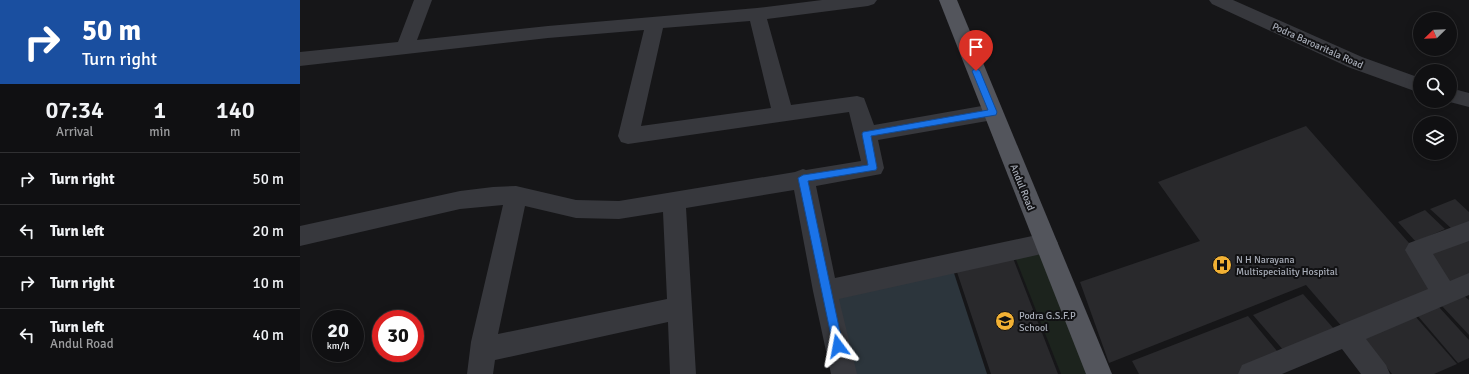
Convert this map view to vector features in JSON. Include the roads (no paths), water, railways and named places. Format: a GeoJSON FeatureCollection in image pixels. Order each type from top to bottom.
{"type":"FeatureCollection","features":[{"type":"Feature","properties":{"kind":"main road","name":"Andul Road"},"geometry":{"type":"LineString","coordinates":[[948,0],[1098,374]]}},
{"type":"Feature","properties":{"kind":"street"},"geometry":{"type":"LineString","coordinates":[[406,47],[423,0]]}},
{"type":"Feature","properties":{"kind":"street"},"geometry":{"type":"LineString","coordinates":[[300,59],[548,32],[655,24],[757,14],[868,0]]}},
{"type":"Feature","properties":{"kind":"street","name":"Podra Baroaritala Road"},"geometry":{"type":"LineString","coordinates":[[1218,0],[1355,62],[1413,83]]}},
{"type":"Feature","properties":{"kind":"street"},"geometry":{"type":"LineString","coordinates":[[757,14],[783,114]]}},
{"type":"Feature","properties":{"kind":"street"},"geometry":{"type":"LineString","coordinates":[[300,236],[460,200],[493,196],[516,196],[576,209],[619,210],[803,178],[873,168],[866,134],[857,103],[628,136],[655,24]]}},
{"type":"Feature","properties":{"kind":"street"},"geometry":{"type":"LineString","coordinates":[[1457,97],[1469,100]]}},
{"type":"Feature","properties":{"kind":"street"},"geometry":{"type":"LineString","coordinates":[[866,134],[993,112]]}},
{"type":"Feature","properties":{"kind":"street"},"geometry":{"type":"LineString","coordinates":[[803,178],[825,291],[844,374]]}},
{"type":"Feature","properties":{"kind":"street"},"geometry":{"type":"LineString","coordinates":[[516,196],[482,362],[680,308]]}},
{"type":"Feature","properties":{"kind":"street"},"geometry":{"type":"LineString","coordinates":[[674,201],[682,374]]}},
{"type":"Feature","properties":{"kind":"street"},"geometry":{"type":"LineString","coordinates":[[1445,295],[1417,250],[1469,231]]}},
{"type":"Feature","properties":{"kind":"street"},"geometry":{"type":"LineString","coordinates":[[825,291],[1046,243]]}},
{"type":"Feature","properties":{"kind":"street"},"geometry":{"type":"LineString","coordinates":[[1251,374],[1469,284]]}},
{"type":"Feature","properties":{"kind":"street"},"geometry":{"type":"LineString","coordinates":[[1346,335],[1377,374]]}},
{"type":"Feature","properties":{"kind":"place","name":"N H Narayana Multispeciality Hospital"},"geometry":{"type":"Point","coordinates":[1222,265]}},
{"type":"Feature","properties":{"kind":"place","name":"Podra G.S.F.P School"},"geometry":{"type":"Point","coordinates":[1005,321]}}]}
